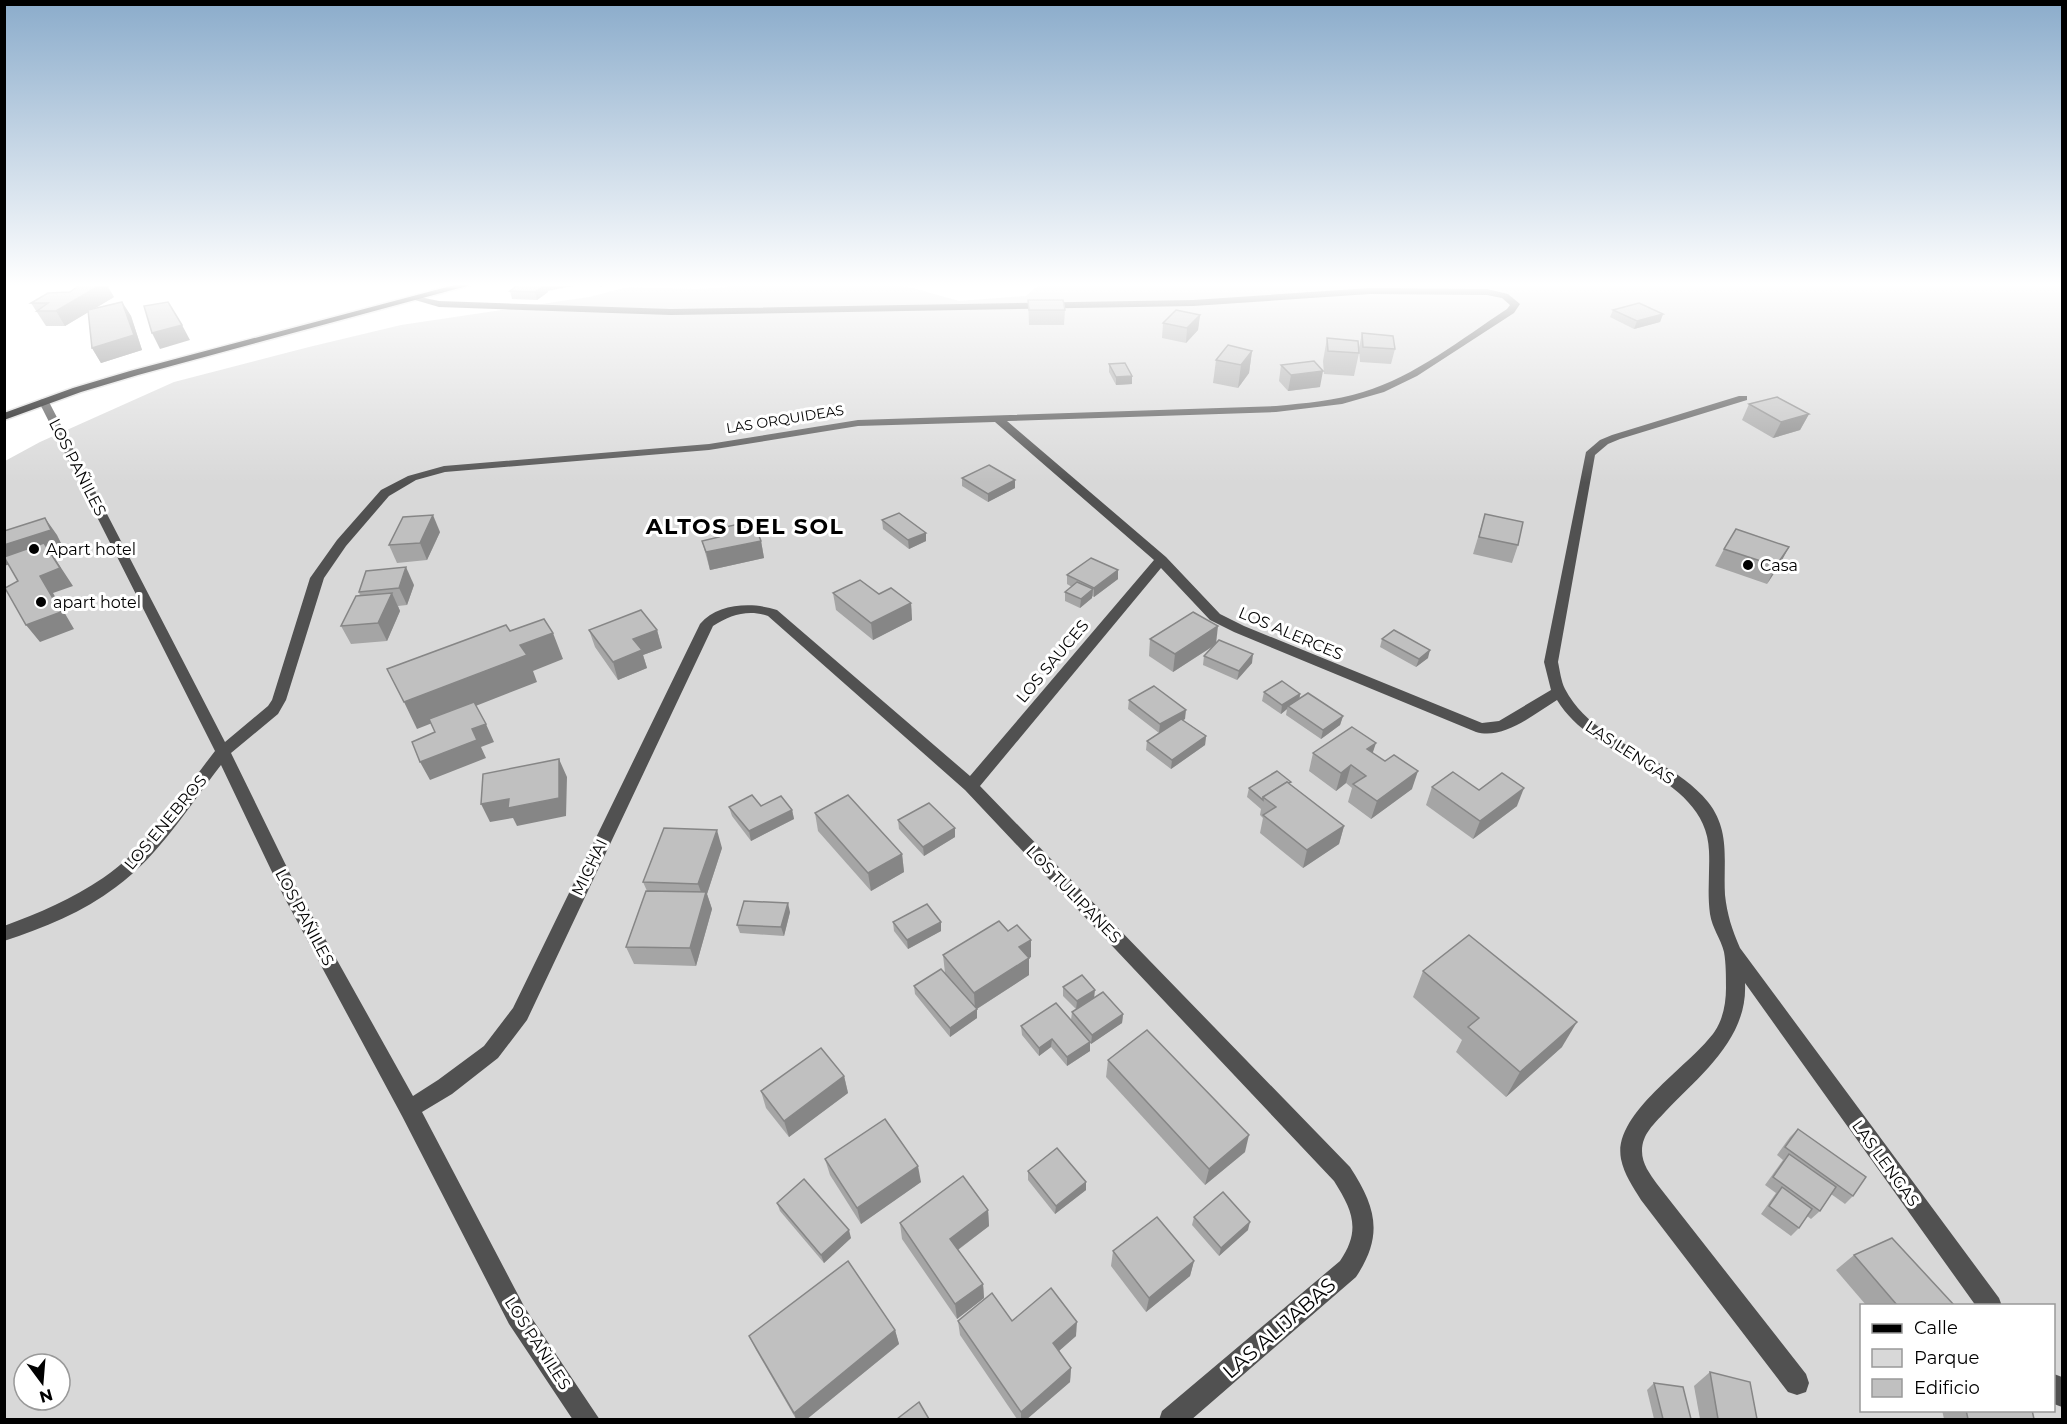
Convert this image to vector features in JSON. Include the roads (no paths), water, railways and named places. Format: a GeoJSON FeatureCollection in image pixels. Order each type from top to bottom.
{"type":"FeatureCollection","features":[{"type":"Feature","properties":{"kind":"main road"},"geometry":{"type":"LineString","coordinates":[[4,417],[44,402],[222,349]]}},
{"type":"Feature","properties":{"kind":"street","name":"LAS ORQUIDEAS"},"geometry":{"type":"LineString","coordinates":[[223,752],[257,725],[273,710],[279,700],[311,592],[324,566],[377,502],[392,489],[412,478],[462,466],[709,447],[841,425],[1276,409],[1344,401],[1378,391],[1405,378],[1450,349]]}},
{"type":"Feature","properties":{"kind":"street","name":"LAS LENGAS"},"geometry":{"type":"LineString","coordinates":[[1743,398],[1616,437],[1604,442],[1590,454],[1551,662],[1552,678],[1570,710],[1584,723],[1667,774],[1688,791],[1704,809],[1715,828],[1719,847],[1719,913],[1733,952],[1990,1304]]}},
{"type":"Feature","properties":{"kind":"street","name":"LOS PAÑILES"},"geometry":{"type":"LineString","coordinates":[[44,402],[223,752],[292,896],[409,1109],[517,1316],[588,1419]]}},
{"type":"Feature","properties":{"kind":"street","name":"LOS ALERCES"},"geometry":{"type":"LineString","coordinates":[[997,418],[1161,560],[1206,608],[1226,623],[1466,724],[1481,728],[1502,726],[1559,692]]}},
{"type":"Feature","properties":{"kind":"street","name":"LOS SAUCES"},"geometry":{"type":"LineString","coordinates":[[971,786],[1161,560]]}},
{"type":"Feature","properties":{"kind":"street","name":"LOS TULIPANES"},"geometry":{"type":"LineString","coordinates":[[743,609],[767,610],[776,613],[971,786],[1342,1174],[1353,1190],[1364,1224]]}},
{"type":"Feature","properties":{"kind":"street","name":"MICHAI"},"geometry":{"type":"LineString","coordinates":[[409,1109],[445,1087],[491,1052],[520,1014],[702,632],[717,617],[743,609]]}},
{"type":"Feature","properties":{"kind":"street","name":"LOS ENEBROS"},"geometry":{"type":"LineString","coordinates":[[4,934],[63,911],[111,882],[146,850],[223,752]]}},
{"type":"Feature","properties":{"kind":"street"},"geometry":{"type":"LineString","coordinates":[[1733,952],[1736,1002],[1728,1027],[1720,1039],[1640,1125],[1631,1140],[1630,1157],[1637,1175],[1649,1192],[1797,1383]]}},
{"type":"Feature","properties":{"kind":"street","name":"LAS ALIJABAS"},"geometry":{"type":"LineString","coordinates":[[1172,1419],[1348,1269],[1361,1248],[1364,1224]]}},
{"type":"Feature","properties":{"kind":"place","name":"Apart hotel"},"geometry":{"type":"Point","coordinates":[34,549]}},
{"type":"Feature","properties":{"kind":"place","name":"Casa"},"geometry":{"type":"Point","coordinates":[1748,565]}},
{"type":"Feature","properties":{"kind":"place","name":"apart hotel"},"geometry":{"type":"Point","coordinates":[41,602]}},
{"type":"Feature","properties":{"kind":"district","name":"ALTOS DEL SOL"},"geometry":{"type":"Point","coordinates":[745,526]}}]}
